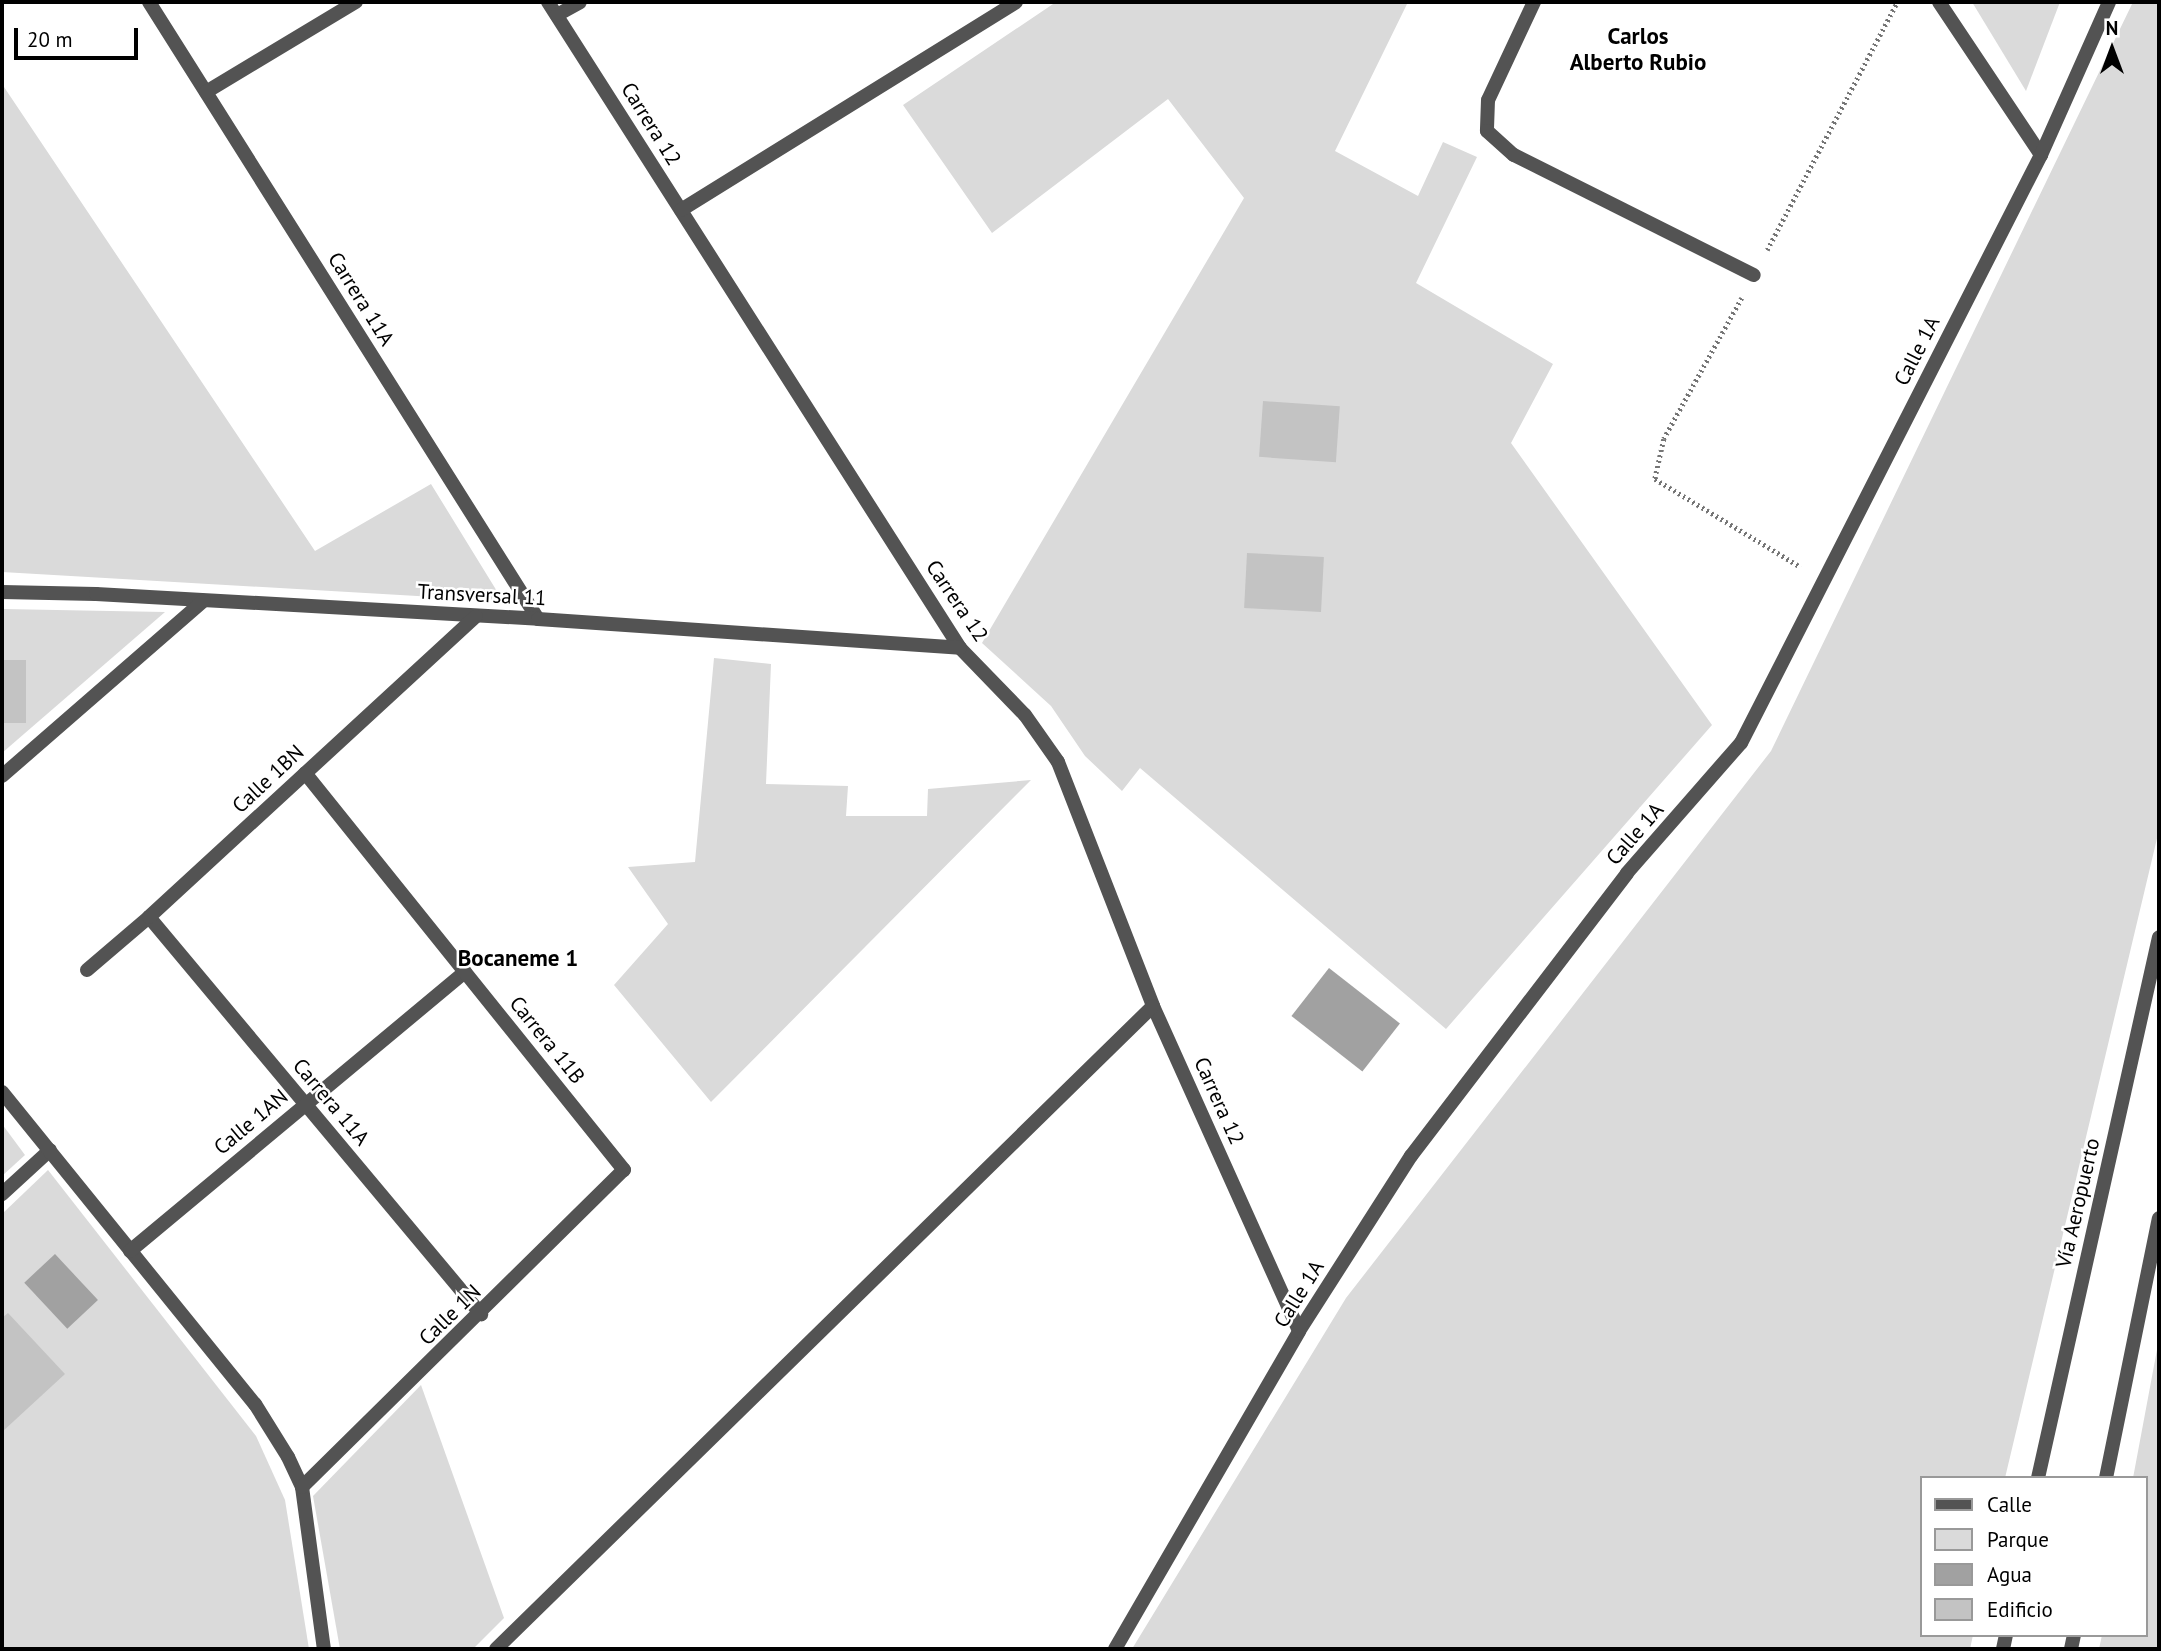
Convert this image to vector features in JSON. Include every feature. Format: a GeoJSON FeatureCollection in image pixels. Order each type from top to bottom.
{"type":"FeatureCollection","features":[{"type":"Feature","properties":{"kind":"street","name":"Carrera 11A"},"geometry":{"type":"LineString","coordinates":[[149,2],[538,619]]}},
{"type":"Feature","properties":{"kind":"street"},"geometry":{"type":"LineString","coordinates":[[206,92],[356,2]]}},
{"type":"Feature","properties":{"kind":"street","name":"Carrera 12"},"geometry":{"type":"LineString","coordinates":[[548,2],[960,648],[1025,715],[1058,762],[1153,1006],[1299,1331]]}},
{"type":"Feature","properties":{"kind":"street"},"geometry":{"type":"LineString","coordinates":[[557,15],[580,2]]}},
{"type":"Feature","properties":{"kind":"street"},"geometry":{"type":"LineString","coordinates":[[681,210],[1016,2]]}},
{"type":"Feature","properties":{"kind":"street"},"geometry":{"type":"LineString","coordinates":[[1534,2],[1488,100],[1487,131],[1514,155],[1754,275]]}},
{"type":"Feature","properties":{"kind":"street"},"geometry":{"type":"LineString","coordinates":[[1939,2],[2041,155]]}},
{"type":"Feature","properties":{"kind":"street","name":"Calle 1A"},"geometry":{"type":"LineString","coordinates":[[1115,1649],[1299,1331],[1411,1156],[1627,873],[1741,743],[2041,155],[2109,2]]}},
{"type":"Feature","properties":{"kind":"street","name":"Transversal 11"},"geometry":{"type":"LineString","coordinates":[[2,592],[538,619],[960,648]]}},
{"type":"Feature","properties":{"kind":"street"},"geometry":{"type":"LineString","coordinates":[[2,776],[203,601]]}},
{"type":"Feature","properties":{"kind":"street","name":"Calle 1BN"},"geometry":{"type":"LineString","coordinates":[[87,970],[149,917],[476,616]]}},
{"type":"Feature","properties":{"kind":"street","name":"Carrera 11B"},"geometry":{"type":"LineString","coordinates":[[305,774],[624,1170]]}},
{"type":"Feature","properties":{"kind":"street","name":"Carrera 11A"},"geometry":{"type":"LineString","coordinates":[[149,917],[481,1314]]}},
{"type":"Feature","properties":{"kind":"street","name":"Vía Aeropuerto"},"geometry":{"type":"LineString","coordinates":[[2038,1476],[2159,937]]}},
{"type":"Feature","properties":{"kind":"street","name":"Calle 1AN"},"geometry":{"type":"LineString","coordinates":[[130,1251],[465,972]]}},
{"type":"Feature","properties":{"kind":"street"},"geometry":{"type":"LineString","coordinates":[[496,1649],[1153,1006]]}},
{"type":"Feature","properties":{"kind":"street"},"geometry":{"type":"LineString","coordinates":[[2,1092],[255,1404],[288,1457],[303,1488],[324,1649]]}},
{"type":"Feature","properties":{"kind":"street"},"geometry":{"type":"LineString","coordinates":[[2,1194],[50,1150]]}},
{"type":"Feature","properties":{"kind":"street","name":"Calle 1N"},"geometry":{"type":"LineString","coordinates":[[303,1488],[624,1170]]}},
{"type":"Feature","properties":{"kind":"street"},"geometry":{"type":"LineString","coordinates":[[2106,1476],[2159,1218]]}},
{"type":"Feature","properties":{"kind":"path"},"geometry":{"type":"LineString","coordinates":[[1823,580],[1654,479],[1664,439],[1754,275],[1897,2]]}},
{"type":"Feature","properties":{"kind":"green space"},"geometry":{"type":"Polygon","coordinates":[[[1056,2],[1408,2],[1335,151],[1418,196],[1443,142],[1477,157],[1416,283],[1553,364],[1511,443],[1712,725],[1446,1029],[1140,768],[1122,791],[1085,756],[1051,706],[982,643],[1244,198],[1168,99],[992,233],[903,105],[1056,2]]]}},
{"type":"Feature","properties":{"kind":"green space"},"geometry":{"type":"Polygon","coordinates":[[[1972,2],[2060,2],[2026,91],[1972,2]]]}},
{"type":"Feature","properties":{"kind":"green space"},"geometry":{"type":"Polygon","coordinates":[[[2133,2],[2159,2],[2159,830],[2005,1476],[1920,1476],[1920,1637],[1973,1637],[1970,1649],[1132,1649],[1346,1298],[1771,751],[2133,2]]]}},
{"type":"Feature","properties":{"kind":"green space"},"geometry":{"type":"Polygon","coordinates":[[[2,84],[315,551],[431,484],[503,601],[2,572],[2,84]]]}},
{"type":"Feature","properties":{"kind":"green space"},"geometry":{"type":"Polygon","coordinates":[[[2,609],[165,612],[2,753],[2,609]]]}},
{"type":"Feature","properties":{"kind":"green space"},"geometry":{"type":"Polygon","coordinates":[[[714,658],[771,664],[766,784],[848,786],[846,816],[927,816],[928,789],[1031,780],[711,1102],[614,985],[668,924],[628,867],[695,862],[714,658]]]}},
{"type":"Feature","properties":{"kind":"green space"},"geometry":{"type":"Polygon","coordinates":[[[2,1124],[25,1155],[2,1176],[2,1124]]]}},
{"type":"Feature","properties":{"kind":"green space"},"geometry":{"type":"Polygon","coordinates":[[[48,1170],[256,1436],[285,1500],[309,1649],[2,1649],[2,1214],[48,1170]]]}},
{"type":"Feature","properties":{"kind":"green space"},"geometry":{"type":"Polygon","coordinates":[[[2159,1339],[2159,1649],[2099,1649],[2102,1637],[2147,1637],[2147,1476],[2133,1476],[2159,1339]]]}},
{"type":"Feature","properties":{"kind":"green space"},"geometry":{"type":"Polygon","coordinates":[[[421,1385],[504,1618],[473,1649],[340,1649],[313,1496],[421,1385]]]}},
{"type":"Feature","properties":{"kind":"water"},"geometry":{"type":"Polygon","coordinates":[[[1329,968],[1400,1023],[1362,1071],[1291,1016],[1329,968]]]}},
{"type":"Feature","properties":{"kind":"water"},"geometry":{"type":"Polygon","coordinates":[[[55,1254],[98,1300],[67,1329],[24,1283],[55,1254]]]}},
{"type":"Feature","properties":{"kind":"building"},"geometry":{"type":"Polygon","coordinates":[[[1263,401],[1340,406],[1336,462],[1259,457],[1263,401]]]}},
{"type":"Feature","properties":{"kind":"building"},"geometry":{"type":"Polygon","coordinates":[[[1247,553],[1324,557],[1321,612],[1244,608],[1247,553]]]}},
{"type":"Feature","properties":{"kind":"building"},"geometry":{"type":"Polygon","coordinates":[[[2,660],[26,660],[26,723],[2,723],[2,660]]]}},
{"type":"Feature","properties":{"kind":"building"},"geometry":{"type":"Polygon","coordinates":[[[8,1313],[65,1374],[2,1432],[2,1318],[8,1313]]]}},
{"type":"Feature","properties":{"kind":"district","name":"Carlos Alberto Rubio"},"geometry":{"type":"Point","coordinates":[1638,49]}},
{"type":"Feature","properties":{"kind":"district","name":"Bocaneme 1"},"geometry":{"type":"Point","coordinates":[518,958]}}]}
